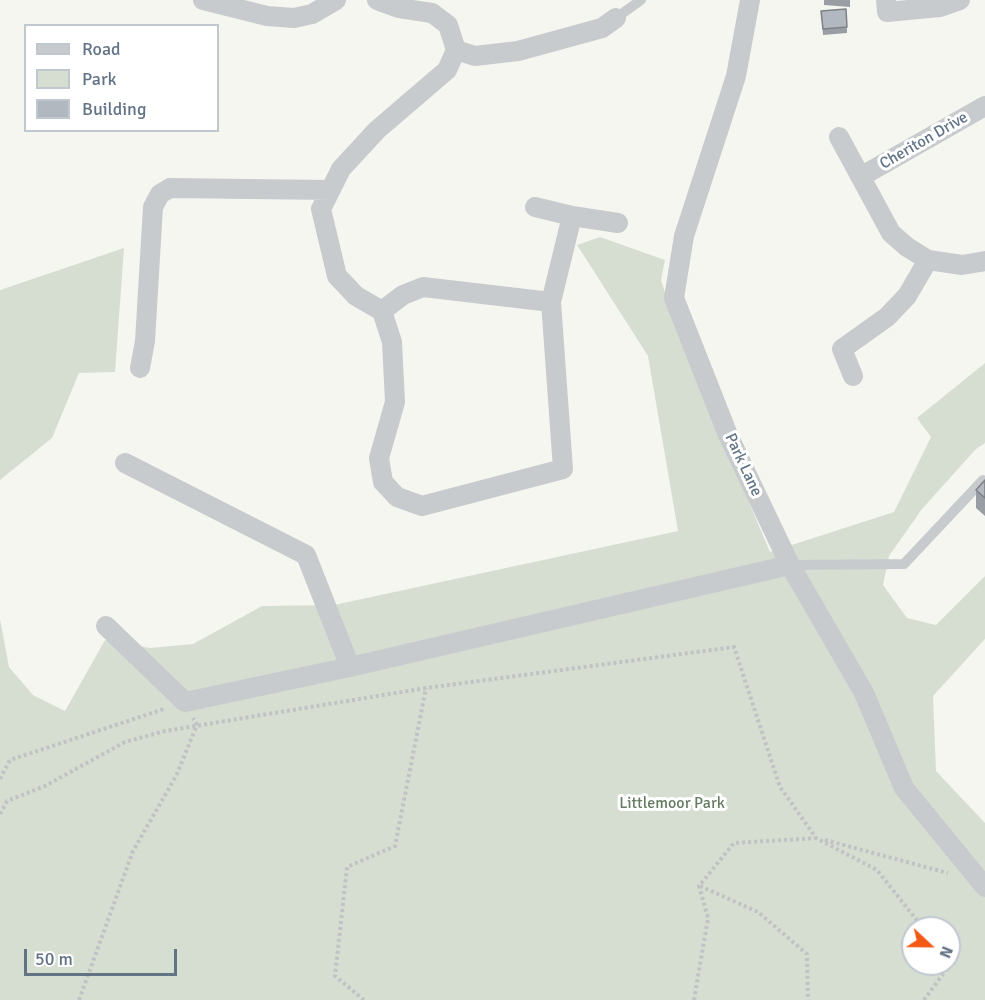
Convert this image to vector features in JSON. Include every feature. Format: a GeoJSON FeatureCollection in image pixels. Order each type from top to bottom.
{"type":"FeatureCollection","features":[{"type":"Feature","properties":{"kind":"street"},"geometry":{"type":"LineString","coordinates":[[203,0],[267,16],[294,18],[312,14],[336,0]]}},
{"type":"Feature","properties":{"kind":"street"},"geometry":{"type":"LineString","coordinates":[[377,0],[399,8],[432,13],[448,25],[456,51],[447,70],[377,130],[341,169],[321,209],[337,276],[356,296],[382,311],[392,342],[395,402],[379,458],[383,482],[397,497],[422,506],[563,469],[551,302],[572,216]]}},
{"type":"Feature","properties":{"kind":"street","name":"Park Lane"},"geometry":{"type":"LineString","coordinates":[[750,0],[736,76],[684,236],[674,298],[728,435],[790,565],[864,693],[904,788],[982,884]]}},
{"type":"Feature","properties":{"kind":"street"},"geometry":{"type":"LineString","coordinates":[[886,0],[887,12],[940,7],[960,0]]}},
{"type":"Feature","properties":{"kind":"street"},"geometry":{"type":"LineString","coordinates":[[456,51],[475,56],[518,51],[607,30]]}},
{"type":"Feature","properties":{"kind":"street","name":"Cheriton Drive"},"geometry":{"type":"LineString","coordinates":[[862,177],[985,106]]}},
{"type":"Feature","properties":{"kind":"street"},"geometry":{"type":"LineString","coordinates":[[839,137],[891,232],[928,260],[962,265],[985,261]]}},
{"type":"Feature","properties":{"kind":"street"},"geometry":{"type":"LineString","coordinates":[[140,368],[145,341],[153,207],[160,194],[170,188],[330,190]]}},
{"type":"Feature","properties":{"kind":"street"},"geometry":{"type":"LineString","coordinates":[[535,207],[572,216],[618,223]]}},
{"type":"Feature","properties":{"kind":"street"},"geometry":{"type":"LineString","coordinates":[[853,376],[842,349],[887,317],[907,296],[928,260]]}},
{"type":"Feature","properties":{"kind":"street"},"geometry":{"type":"LineString","coordinates":[[382,311],[403,295],[423,287],[551,302]]}},
{"type":"Feature","properties":{"kind":"street"},"geometry":{"type":"LineString","coordinates":[[125,463],[306,555],[350,667]]}},
{"type":"Feature","properties":{"kind":"street"},"geometry":{"type":"LineString","coordinates":[[106,626],[185,702],[350,667],[790,565]]}},
{"type":"Feature","properties":{"kind":"lane"},"geometry":{"type":"LineString","coordinates":[[607,30],[641,0]]}},
{"type":"Feature","properties":{"kind":"lane"},"geometry":{"type":"LineString","coordinates":[[790,565],[904,564],[983,480]]}},
{"type":"Feature","properties":{"kind":"path"},"geometry":{"type":"LineString","coordinates":[[0,814],[7,801],[45,786],[125,742],[165,730],[426,688],[734,647],[780,787],[816,838],[877,870],[913,916]]}},
{"type":"Feature","properties":{"kind":"path"},"geometry":{"type":"LineString","coordinates":[[364,1000],[335,976],[347,867],[395,846],[426,688]]}},
{"type":"Feature","properties":{"kind":"path"},"geometry":{"type":"LineString","coordinates":[[0,779],[10,760],[185,702],[197,726],[176,776],[133,851],[79,1000]]}},
{"type":"Feature","properties":{"kind":"path"},"geometry":{"type":"LineString","coordinates":[[699,886],[734,843],[816,838],[982,884]]}},
{"type":"Feature","properties":{"kind":"path"},"geometry":{"type":"LineString","coordinates":[[694,1000],[708,918],[699,886]]}},
{"type":"Feature","properties":{"kind":"path"},"geometry":{"type":"LineString","coordinates":[[699,886],[758,912],[807,954],[808,1000]]}},
{"type":"Feature","properties":{"kind":"path"},"geometry":{"type":"LineString","coordinates":[[924,1000],[942,976]]}},
{"type":"Feature","properties":{"kind":"green space","name":"Littlemoor Park"},"geometry":{"type":"Polygon","coordinates":[[[600,237],[665,260],[661,280],[680,339],[770,552],[894,512],[931,437],[917,418],[985,363],[985,443],[976,449],[922,509],[889,556],[883,585],[907,618],[936,625],[985,576],[985,639],[933,696],[936,771],[985,823],[985,1000],[0,1000],[0,619],[9,667],[33,695],[65,711],[105,640],[150,648],[193,644],[262,606],[334,605],[678,531],[648,356],[577,245],[600,237]]]}},
{"type":"Feature","properties":{"kind":"green space"},"geometry":{"type":"Polygon","coordinates":[[[124,248],[115,372],[79,373],[52,438],[0,480],[0,290],[124,248]]]}},
{"type":"Feature","properties":{"kind":"building"},"geometry":{"type":"Polygon","coordinates":[[[846,9],[847,27],[823,29],[821,11],[846,9]]]}},
{"type":"Feature","properties":{"kind":"building"},"geometry":{"type":"Polygon","coordinates":[[[985,480],[985,498],[976,490],[985,480]]]}}]}
